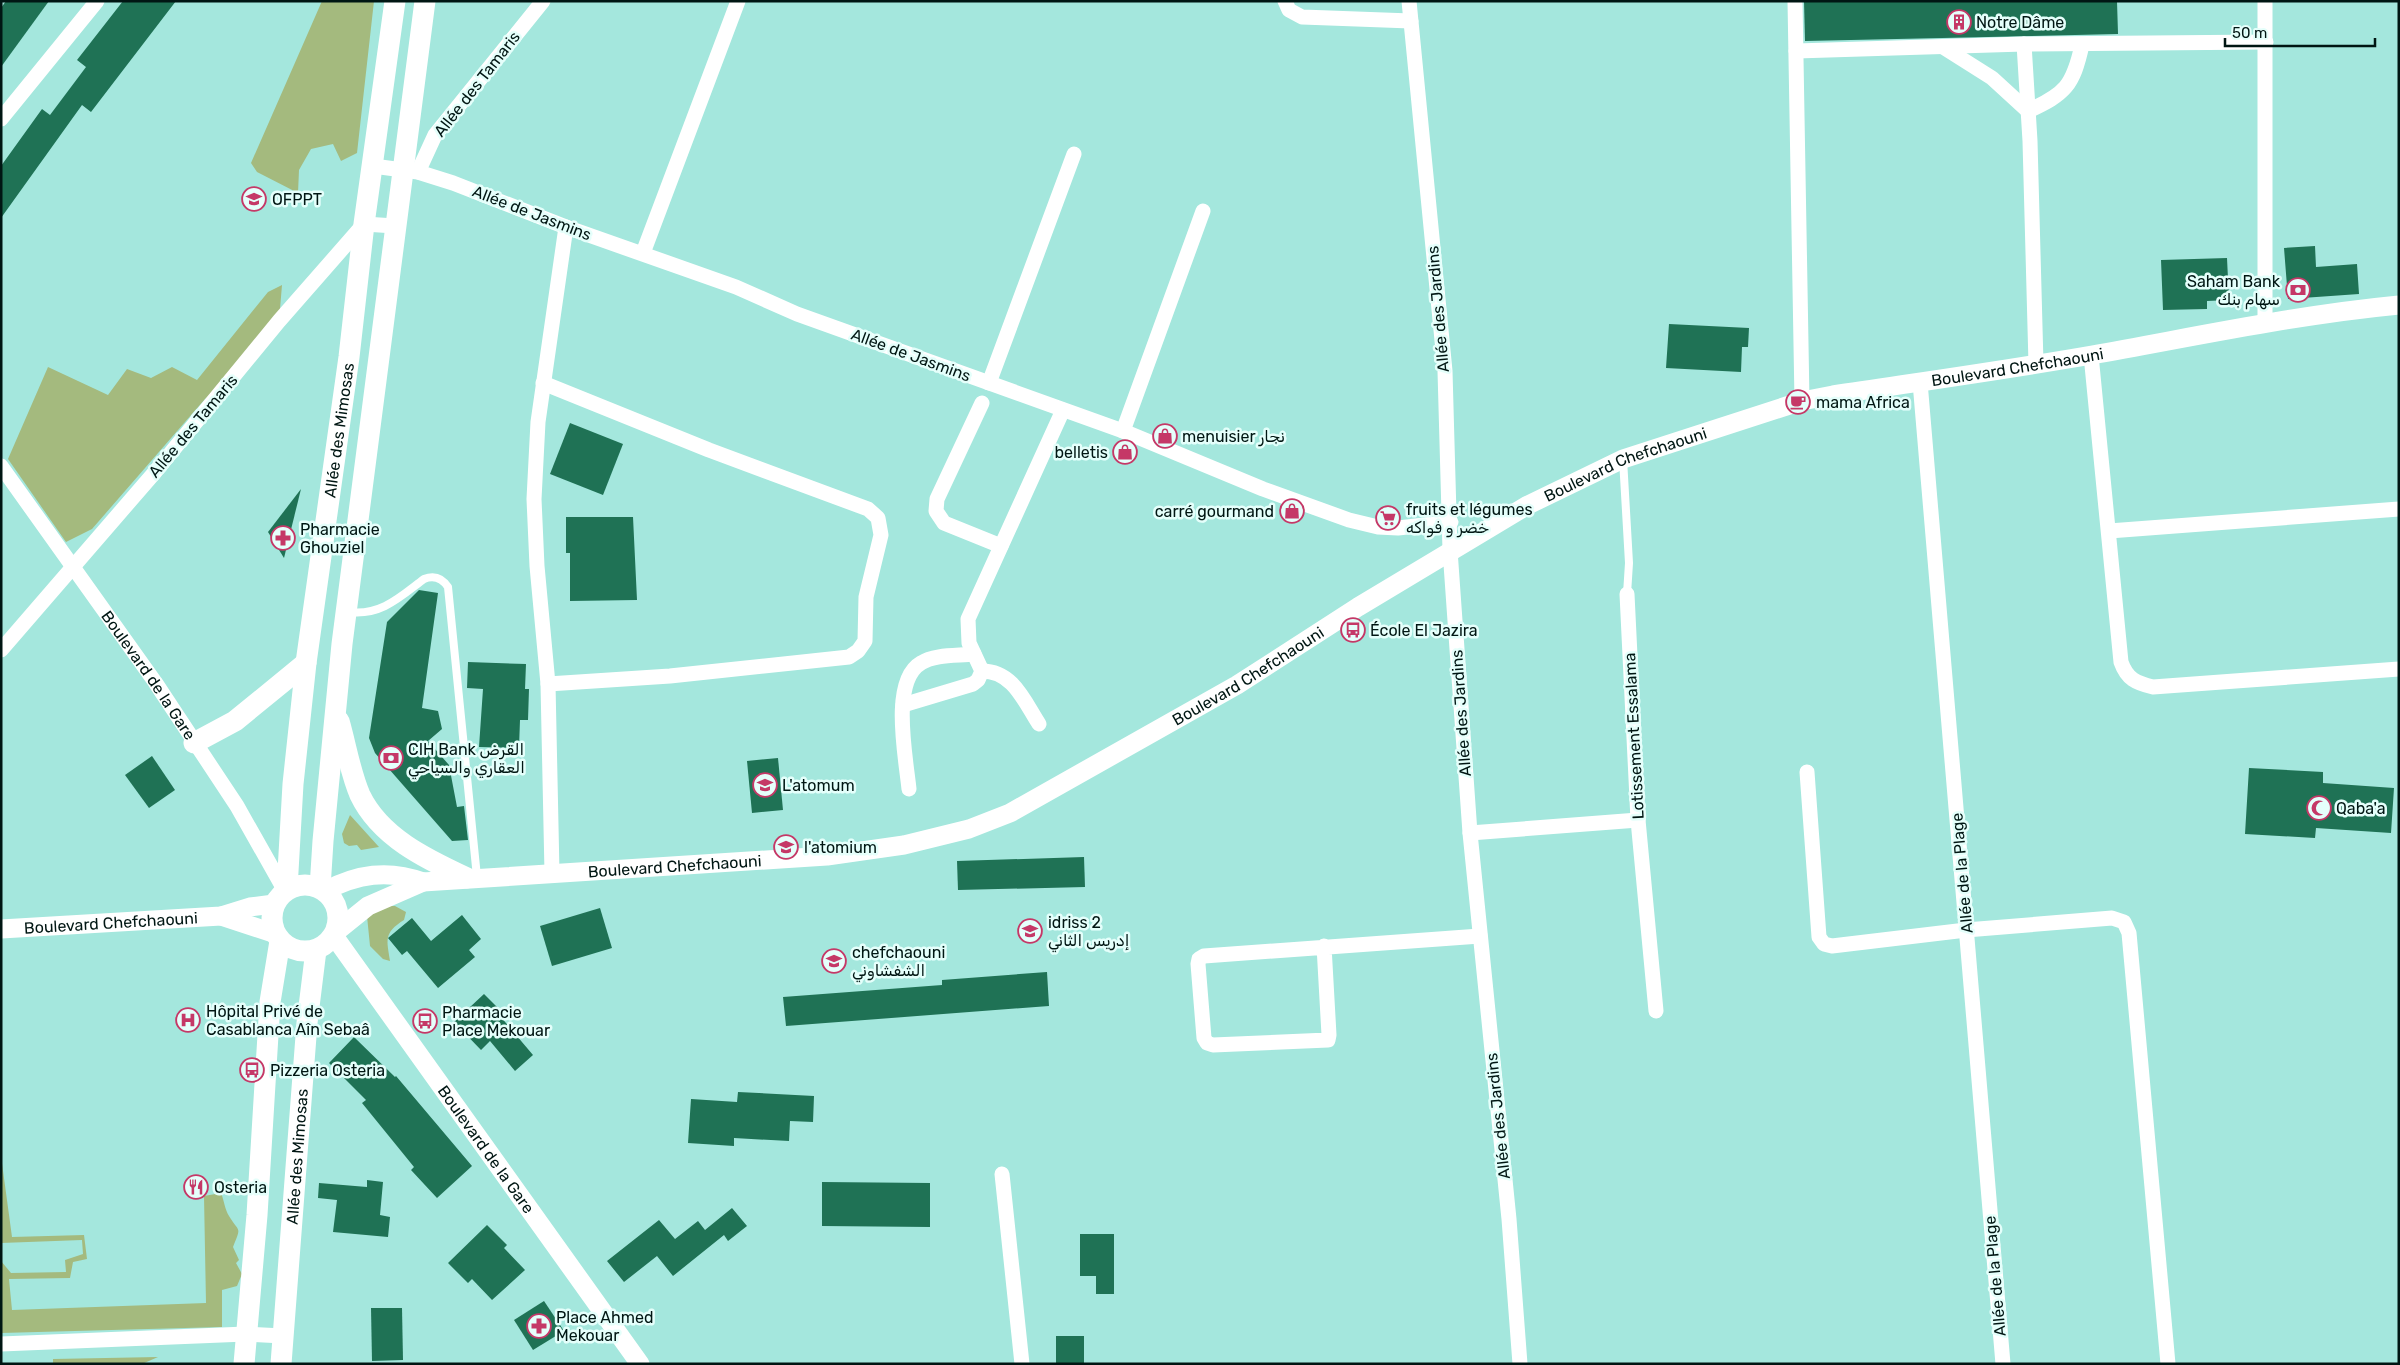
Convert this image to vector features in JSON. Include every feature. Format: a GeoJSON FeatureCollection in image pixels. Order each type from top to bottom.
{"type":"FeatureCollection","features":[{"type":"Feature","properties":{"kind":"main road","name":"Allée des Mimosas"},"geometry":{"type":"LineString","coordinates":[[282,895],[306,663],[349,357],[364,224],[395,1]]}},
{"type":"Feature","properties":{"kind":"main road","name":"Allée des Mimosas"},"geometry":{"type":"LineString","coordinates":[[322,890],[324,833],[347,611],[395,226],[410,171],[425,1]]}},
{"type":"Feature","properties":{"kind":"main road"},"geometry":{"type":"LineString","coordinates":[[194,743],[235,721],[306,663]]}},
{"type":"Feature","properties":{"kind":"main road"},"geometry":{"type":"LineString","coordinates":[[336,710],[359,793],[375,818],[420,854],[472,877]]}},
{"type":"Feature","properties":{"kind":"main road"},"geometry":{"type":"LineString","coordinates":[[244,1364],[257,1215],[270,1002],[278,937],[272,920],[282,895],[303,884],[322,890],[337,907],[339,919],[335,933],[326,944],[316,950],[297,950],[278,937]]}},
{"type":"Feature","properties":{"kind":"main road","name":"Allée des Mimosas"},"geometry":{"type":"LineString","coordinates":[[281,1364],[307,1022],[316,950]]}},
{"type":"Feature","properties":{"kind":"street"},"geometry":{"type":"LineString","coordinates":[[1,119],[97,1]]}},
{"type":"Feature","properties":{"kind":"street","name":"Allée des Tamaris"},"geometry":{"type":"LineString","coordinates":[[410,171],[435,135],[543,1]]}},
{"type":"Feature","properties":{"kind":"street"},"geometry":{"type":"LineString","coordinates":[[643,253],[738,1]]}},
{"type":"Feature","properties":{"kind":"street"},"geometry":{"type":"LineString","coordinates":[[1285,1],[1289,10],[1302,17],[1411,21]]}},
{"type":"Feature","properties":{"kind":"street","name":"Allée des Jardins"},"geometry":{"type":"LineString","coordinates":[[1409,1],[1444,371],[1451,522],[1450,550],[1470,833],[1508,1219],[1520,1364]]}},
{"type":"Feature","properties":{"kind":"street"},"geometry":{"type":"LineString","coordinates":[[1795,1],[1802,401]]}},
{"type":"Feature","properties":{"kind":"street"},"geometry":{"type":"LineString","coordinates":[[2265,1],[2265,323]]}},
{"type":"Feature","properties":{"kind":"street"},"geometry":{"type":"LineString","coordinates":[[1796,51],[2024,44],[2266,42]]}},
{"type":"Feature","properties":{"kind":"street"},"geometry":{"type":"LineString","coordinates":[[2024,44],[2036,364]]}},
{"type":"Feature","properties":{"kind":"street"},"geometry":{"type":"LineString","coordinates":[[2028,111],[2061,94],[2074,72],[2082,45]]}},
{"type":"Feature","properties":{"kind":"street"},"geometry":{"type":"LineString","coordinates":[[1943,46],[1992,78],[2028,111]]}},
{"type":"Feature","properties":{"kind":"street"},"geometry":{"type":"LineString","coordinates":[[989,384],[1074,154]]}},
{"type":"Feature","properties":{"kind":"street","name":"Allée de Jasmins"},"geometry":{"type":"LineString","coordinates":[[373,166],[410,171],[453,183],[566,227],[736,287],[797,314],[1123,431],[1263,488],[1348,520],[1398,528],[1451,522]]}},
{"type":"Feature","properties":{"kind":"street"},"geometry":{"type":"LineString","coordinates":[[1123,431],[1202,211]]}},
{"type":"Feature","properties":{"kind":"street"},"geometry":{"type":"LineString","coordinates":[[364,224],[395,226]]}},
{"type":"Feature","properties":{"kind":"street","name":"Allée des Tamaris"},"geometry":{"type":"LineString","coordinates":[[1,650],[155,472],[279,321],[364,224]]}},
{"type":"Feature","properties":{"kind":"street"},"geometry":{"type":"LineString","coordinates":[[552,874],[548,684],[534,508],[535,462],[543,383],[566,227]]}},
{"type":"Feature","properties":{"kind":"street","name":"Boulevard Chefchaouni"},"geometry":{"type":"LineString","coordinates":[[335,933],[368,906],[423,882],[472,877],[552,874],[828,856],[904,845],[969,829],[1010,813],[1237,685],[1450,550],[1528,505],[1622,459],[1802,401],[2091,356],[2350,309],[2399,305]]}},
{"type":"Feature","properties":{"kind":"street"},"geometry":{"type":"LineString","coordinates":[[2091,356],[2121,662],[2129,677],[2135,682],[2153,687],[2399,669]]}},
{"type":"Feature","properties":{"kind":"street","name":"Allée de la Plage"},"geometry":{"type":"LineString","coordinates":[[1920,382],[2003,1364]]}},
{"type":"Feature","properties":{"kind":"street"},"geometry":{"type":"LineString","coordinates":[[543,383],[709,450],[868,509],[878,518],[881,536],[866,597],[865,641],[858,651],[849,657],[670,676],[548,684]]}},
{"type":"Feature","properties":{"kind":"street"},"geometry":{"type":"LineString","coordinates":[[982,403],[937,499],[936,510],[944,522],[1000,546]]}},
{"type":"Feature","properties":{"kind":"street"},"geometry":{"type":"LineString","coordinates":[[904,705],[973,684],[978,680],[982,670],[968,637],[968,619],[1063,410]]}},
{"type":"Feature","properties":{"kind":"street","name":"Boulevard de la Gare"},"geometry":{"type":"LineString","coordinates":[[1,466],[71,567],[156,682],[194,743],[237,806],[282,895]]}},
{"type":"Feature","properties":{"kind":"street"},"geometry":{"type":"LineString","coordinates":[[2109,531],[2399,509]]}},
{"type":"Feature","properties":{"kind":"street","name":"Lotissement Essalama"},"geometry":{"type":"LineString","coordinates":[[1627,594],[1638,820],[1656,1012]]}},
{"type":"Feature","properties":{"kind":"street"},"geometry":{"type":"LineString","coordinates":[[909,789],[903,737],[905,685],[911,672],[916,666],[930,659],[974,654]]}},
{"type":"Feature","properties":{"kind":"street"},"geometry":{"type":"LineString","coordinates":[[982,670],[996,672],[1011,681],[1039,724]]}},
{"type":"Feature","properties":{"kind":"street"},"geometry":{"type":"LineString","coordinates":[[1807,772],[1819,937],[1824,944],[1832,946],[1966,930],[2112,918],[2124,922],[2129,933],[2168,1364]]}},
{"type":"Feature","properties":{"kind":"street"},"geometry":{"type":"LineString","coordinates":[[1470,833],[1638,820]]}},
{"type":"Feature","properties":{"kind":"street","name":"Boulevard Chefchaouni"},"geometry":{"type":"LineString","coordinates":[[322,890],[364,875],[404,875],[423,882]]}},
{"type":"Feature","properties":{"kind":"street","name":"Boulevard Chefchaouni"},"geometry":{"type":"LineString","coordinates":[[1,929],[221,916],[282,895]]}},
{"type":"Feature","properties":{"kind":"street","name":"Boulevard Chefchaouni"},"geometry":{"type":"LineString","coordinates":[[221,916],[278,937]]}},
{"type":"Feature","properties":{"kind":"street","name":"Boulevard de la Gare"},"geometry":{"type":"LineString","coordinates":[[335,933],[640,1364]]}},
{"type":"Feature","properties":{"kind":"street"},"geometry":{"type":"LineString","coordinates":[[1324,946],[1328,1040],[1213,1045],[1207,1043],[1204,1038],[1199,959],[1204,956],[1324,946],[1480,936]]}},
{"type":"Feature","properties":{"kind":"street"},"geometry":{"type":"LineString","coordinates":[[1002,1174],[1022,1364]]}},
{"type":"Feature","properties":{"kind":"street"},"geometry":{"type":"LineString","coordinates":[[1,1344],[246,1334],[283,1336]]}},
{"type":"Feature","properties":{"kind":"lane","name":"Lotissement Essalama"},"geometry":{"type":"LineString","coordinates":[[1622,459],[1629,563],[1627,594]]}},
{"type":"Feature","properties":{"kind":"lane"},"geometry":{"type":"LineString","coordinates":[[347,611],[368,613],[378,610],[394,602],[424,579],[430,577],[442,580],[448,587],[472,877]]}},
{"type":"Feature","properties":{"kind":"green space"},"geometry":{"type":"Polygon","coordinates":[[[322,1],[374,1],[357,153],[341,161],[333,144],[311,149],[299,170],[298,193],[257,172],[251,163],[322,1]]]}},
{"type":"Feature","properties":{"kind":"green space"},"geometry":{"type":"Polygon","coordinates":[[[282,285],[279,321],[246,364],[205,399],[92,529],[66,542],[8,459],[48,367],[108,395],[127,369],[151,378],[172,367],[197,380],[268,292],[282,285]]]}},
{"type":"Feature","properties":{"kind":"green space"},"geometry":{"type":"Polygon","coordinates":[[[350,815],[379,847],[361,850],[357,845],[349,846],[344,843],[342,834],[350,815]]]}},
{"type":"Feature","properties":{"kind":"green space"},"geometry":{"type":"Polygon","coordinates":[[[387,906],[395,906],[406,912],[404,920],[393,929],[388,938],[390,961],[383,959],[370,946],[367,916],[387,906]]]}},
{"type":"Feature","properties":{"kind":"green space"},"geometry":{"type":"Polygon","coordinates":[[[1,1156],[12,1237],[84,1235],[87,1259],[73,1262],[70,1278],[9,1279],[12,1310],[206,1303],[204,1196],[221,1193],[228,1214],[238,1230],[233,1247],[239,1260],[236,1263],[242,1274],[237,1286],[222,1290],[222,1327],[1,1333],[1,1261],[11,1273],[66,1272],[65,1260],[83,1254],[82,1240],[1,1243],[1,1156]]]}},
{"type":"Feature","properties":{"kind":"green space"},"geometry":{"type":"Polygon","coordinates":[[[158,1357],[142,1364],[53,1364],[53,1359],[158,1357]]]}},
{"type":"Feature","properties":{"kind":"building"},"geometry":{"type":"Polygon","coordinates":[[[6,1],[49,1],[1,67],[1,8],[6,1]]]}},
{"type":"Feature","properties":{"kind":"building"},"geometry":{"type":"Polygon","coordinates":[[[123,1],[176,1],[91,112],[82,105],[1,218],[1,166],[42,109],[50,115],[86,67],[77,60],[123,1]]]}},
{"type":"Feature","properties":{"kind":"building","name":"Notre Dâme"},"geometry":{"type":"Polygon","coordinates":[[[1804,1],[2117,1],[2118,34],[1805,41],[1804,1]]]}},
{"type":"Feature","properties":{"kind":"building"},"geometry":{"type":"Polygon","coordinates":[[[2315,246],[2316,267],[2357,264],[2359,294],[2288,299],[2284,248],[2315,246]]]}},
{"type":"Feature","properties":{"kind":"building"},"geometry":{"type":"Polygon","coordinates":[[[2227,258],[2229,300],[2207,301],[2207,309],[2163,310],[2161,260],[2227,258]]]}},
{"type":"Feature","properties":{"kind":"building"},"geometry":{"type":"Polygon","coordinates":[[[1669,324],[1749,328],[1748,347],[1742,347],[1741,372],[1666,368],[1669,324]]]}},
{"type":"Feature","properties":{"kind":"building"},"geometry":{"type":"Polygon","coordinates":[[[570,423],[623,444],[603,495],[550,474],[570,423]]]}},
{"type":"Feature","properties":{"kind":"building"},"geometry":{"type":"Polygon","coordinates":[[[301,489],[284,558],[268,532],[301,489]]]}},
{"type":"Feature","properties":{"kind":"building"},"geometry":{"type":"Polygon","coordinates":[[[566,517],[633,517],[637,600],[570,601],[570,553],[566,553],[566,517]]]}},
{"type":"Feature","properties":{"kind":"building"},"geometry":{"type":"Polygon","coordinates":[[[419,590],[438,593],[422,708],[438,711],[442,729],[428,741],[449,765],[457,807],[464,806],[468,840],[452,841],[375,753],[369,738],[387,622],[419,590]]]}},
{"type":"Feature","properties":{"kind":"building"},"geometry":{"type":"Polygon","coordinates":[[[468,662],[526,664],[525,689],[529,689],[528,720],[520,720],[519,748],[479,747],[483,689],[467,688],[468,662]]]}},
{"type":"Feature","properties":{"kind":"building"},"geometry":{"type":"Polygon","coordinates":[[[152,756],[175,790],[149,808],[125,775],[152,756]]]}},
{"type":"Feature","properties":{"kind":"building","name":"L'atomum"},"geometry":{"type":"Polygon","coordinates":[[[778,758],[783,810],[752,813],[747,761],[778,758]]]}},
{"type":"Feature","properties":{"kind":"building","name":"Qaba'a"},"geometry":{"type":"Polygon","coordinates":[[[2249,768],[2323,772],[2323,783],[2394,788],[2391,833],[2316,828],[2315,838],[2245,834],[2249,768]]]}},
{"type":"Feature","properties":{"kind":"building"},"geometry":{"type":"Polygon","coordinates":[[[1084,857],[1085,887],[958,890],[957,861],[1084,857]]]}},
{"type":"Feature","properties":{"kind":"building"},"geometry":{"type":"Polygon","coordinates":[[[600,908],[612,948],[552,966],[540,926],[600,908]]]}},
{"type":"Feature","properties":{"kind":"building"},"geometry":{"type":"Polygon","coordinates":[[[462,915],[481,939],[469,950],[475,957],[438,988],[407,951],[402,955],[388,938],[412,918],[431,941],[462,915]]]}},
{"type":"Feature","properties":{"kind":"building"},"geometry":{"type":"Polygon","coordinates":[[[1047,972],[1049,1006],[786,1026],[783,997],[942,985],[942,980],[1047,972]]]}},
{"type":"Feature","properties":{"kind":"building"},"geometry":{"type":"Polygon","coordinates":[[[484,994],[503,1013],[500,1016],[533,1055],[515,1071],[490,1041],[481,1050],[454,1022],[484,994]]]}},
{"type":"Feature","properties":{"kind":"building"},"geometry":{"type":"Polygon","coordinates":[[[354,1037],[396,1076],[472,1166],[437,1198],[411,1170],[414,1167],[362,1103],[366,1100],[329,1063],[354,1037]]]}},
{"type":"Feature","properties":{"kind":"building"},"geometry":{"type":"Polygon","coordinates":[[[738,1092],[814,1096],[813,1122],[790,1121],[789,1141],[734,1138],[734,1146],[688,1143],[691,1099],[737,1102],[738,1092]]]}},
{"type":"Feature","properties":{"kind":"building"},"geometry":{"type":"Polygon","coordinates":[[[367,1180],[383,1182],[380,1215],[390,1217],[388,1237],[333,1232],[337,1200],[318,1198],[319,1183],[367,1187],[367,1180]]]}},
{"type":"Feature","properties":{"kind":"building"},"geometry":{"type":"Polygon","coordinates":[[[822,1182],[930,1183],[930,1227],[822,1226],[822,1182]]]}},
{"type":"Feature","properties":{"kind":"building"},"geometry":{"type":"Polygon","coordinates":[[[732,1208],[747,1226],[728,1241],[724,1235],[673,1276],[657,1256],[624,1282],[607,1261],[659,1220],[675,1239],[698,1221],[705,1230],[732,1208]]]}},
{"type":"Feature","properties":{"kind":"building"},"geometry":{"type":"Polygon","coordinates":[[[487,1225],[507,1245],[504,1248],[525,1270],[492,1300],[472,1279],[468,1283],[448,1263],[487,1225]]]}},
{"type":"Feature","properties":{"kind":"building"},"geometry":{"type":"Polygon","coordinates":[[[1080,1234],[1114,1234],[1114,1294],[1096,1294],[1096,1276],[1080,1276],[1080,1234]]]}},
{"type":"Feature","properties":{"kind":"building","name":"Place Ahmed Mekouar"},"geometry":{"type":"Polygon","coordinates":[[[544,1301],[564,1331],[533,1350],[514,1320],[544,1301]]]}},
{"type":"Feature","properties":{"kind":"building"},"geometry":{"type":"Polygon","coordinates":[[[371,1308],[402,1308],[403,1360],[372,1361],[371,1308]]]}},
{"type":"Feature","properties":{"kind":"building"},"geometry":{"type":"Polygon","coordinates":[[[1056,1336],[1084,1336],[1084,1364],[1056,1364],[1056,1336]]]}},
{"type":"Feature","properties":{"kind":"place","name":"Notre Dâme"},"geometry":{"type":"Point","coordinates":[1959,22]}},
{"type":"Feature","properties":{"kind":"place","name":"OFPPT"},"geometry":{"type":"Point","coordinates":[254,199]}},
{"type":"Feature","properties":{"kind":"place","name":"Saham Bank سهام بنك"},"geometry":{"type":"Point","coordinates":[2298,290]}},
{"type":"Feature","properties":{"kind":"place","name":"mama Africa"},"geometry":{"type":"Point","coordinates":[1798,402]}},
{"type":"Feature","properties":{"kind":"place","name":"menuisier نجار"},"geometry":{"type":"Point","coordinates":[1165,436]}},
{"type":"Feature","properties":{"kind":"place","name":"belletis"},"geometry":{"type":"Point","coordinates":[1125,452]}},
{"type":"Feature","properties":{"kind":"place","name":"carré gourmand"},"geometry":{"type":"Point","coordinates":[1292,511]}},
{"type":"Feature","properties":{"kind":"place","name":"fruits et légumes خضر و فواكه"},"geometry":{"type":"Point","coordinates":[1388,518]}},
{"type":"Feature","properties":{"kind":"place","name":"Pharmacie Ghouziel"},"geometry":{"type":"Point","coordinates":[283,538]}},
{"type":"Feature","properties":{"kind":"place","name":"École El Jazira"},"geometry":{"type":"Point","coordinates":[1353,630]}},
{"type":"Feature","properties":{"kind":"place","name":"CIH Bank القرض العقاري والسياحي"},"geometry":{"type":"Point","coordinates":[391,758]}},
{"type":"Feature","properties":{"kind":"place","name":"L'atomum"},"geometry":{"type":"Point","coordinates":[765,785]}},
{"type":"Feature","properties":{"kind":"place","name":"Qaba'a"},"geometry":{"type":"Point","coordinates":[2319,808]}},
{"type":"Feature","properties":{"kind":"place","name":"l'atomium"},"geometry":{"type":"Point","coordinates":[786,847]}},
{"type":"Feature","properties":{"kind":"place","name":"idriss 2 إدريس الثاني"},"geometry":{"type":"Point","coordinates":[1030,931]}},
{"type":"Feature","properties":{"kind":"place","name":"chefchaouni الشفشاوني"},"geometry":{"type":"Point","coordinates":[834,961]}},
{"type":"Feature","properties":{"kind":"place","name":"Hôpital Privé de Casablanca Aîn Sebaâ"},"geometry":{"type":"Point","coordinates":[188,1020]}},
{"type":"Feature","properties":{"kind":"place","name":"Pharmacie Place Mekouar"},"geometry":{"type":"Point","coordinates":[425,1021]}},
{"type":"Feature","properties":{"kind":"place","name":"Pizzeria Osteria"},"geometry":{"type":"Point","coordinates":[252,1070]}},
{"type":"Feature","properties":{"kind":"place","name":"Osteria"},"geometry":{"type":"Point","coordinates":[196,1187]}},
{"type":"Feature","properties":{"kind":"place","name":"Place Ahmed Mekouar"},"geometry":{"type":"Point","coordinates":[539,1326]}}]}
